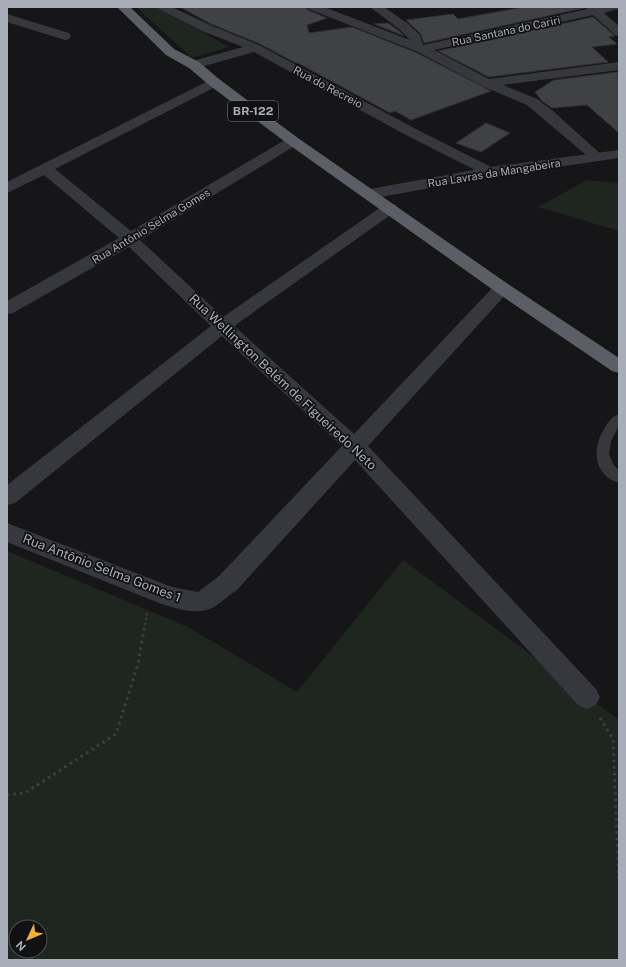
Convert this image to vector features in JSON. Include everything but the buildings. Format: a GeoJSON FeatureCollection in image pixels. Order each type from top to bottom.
{"type":"FeatureCollection","features":[{"type":"Feature","properties":{"kind":"highway","name":"BR-122"},"geometry":{"type":"LineString","coordinates":[[123,7],[170,52],[194,65],[214,82],[293,140],[502,288],[619,367]]}},
{"type":"Feature","properties":{"kind":"street","name":"Rua do Recreio"},"geometry":{"type":"LineString","coordinates":[[163,7],[206,28],[255,48],[409,131],[490,172]]}},
{"type":"Feature","properties":{"kind":"street"},"geometry":{"type":"LineString","coordinates":[[313,7],[419,48],[487,83],[532,102],[597,157]]}},
{"type":"Feature","properties":{"kind":"street"},"geometry":{"type":"LineString","coordinates":[[376,7],[403,26],[416,38],[419,48]]}},
{"type":"Feature","properties":{"kind":"street","name":"Rua Santana do Cariri"},"geometry":{"type":"LineString","coordinates":[[419,48],[593,9],[614,7]]}},
{"type":"Feature","properties":{"kind":"street"},"geometry":{"type":"LineString","coordinates":[[593,9],[619,32]]}},
{"type":"Feature","properties":{"kind":"street"},"geometry":{"type":"LineString","coordinates":[[7,18],[65,36]]}},
{"type":"Feature","properties":{"kind":"street"},"geometry":{"type":"LineString","coordinates":[[194,65],[255,48]]}},
{"type":"Feature","properties":{"kind":"street"},"geometry":{"type":"LineString","coordinates":[[487,83],[619,66]]}},
{"type":"Feature","properties":{"kind":"street"},"geometry":{"type":"LineString","coordinates":[[7,188],[214,82]]}},
{"type":"Feature","properties":{"kind":"street","name":"Rua Antônio Selma Gomes"},"geometry":{"type":"LineString","coordinates":[[7,309],[130,239],[293,140]]}},
{"type":"Feature","properties":{"kind":"street","name":"Rua Lavras da Mangabeira"},"geometry":{"type":"LineString","coordinates":[[370,194],[490,172],[619,154]]}},
{"type":"Feature","properties":{"kind":"street","name":"Rua Wellington Belém de Figueiredo Neto"},"geometry":{"type":"LineString","coordinates":[[46,169],[130,239],[222,326],[355,446],[587,697]]}},
{"type":"Feature","properties":{"kind":"street"},"geometry":{"type":"LineString","coordinates":[[7,497],[222,326],[390,208]]}},
{"type":"Feature","properties":{"kind":"street"},"geometry":{"type":"LineString","coordinates":[[355,446],[502,288]]}},
{"type":"Feature","properties":{"kind":"street","name":"Rua Antônio Selma Gomes 1"},"geometry":{"type":"LineString","coordinates":[[7,532],[168,596],[197,602],[212,596],[228,583],[355,446]]}},
{"type":"Feature","properties":{"kind":"lane"},"geometry":{"type":"LineString","coordinates":[[619,418],[610,427],[602,448],[607,467],[619,478]]}},
{"type":"Feature","properties":{"kind":"path"},"geometry":{"type":"LineString","coordinates":[[7,795],[25,794],[116,734],[138,664],[151,589]]}},
{"type":"Feature","properties":{"kind":"path"},"geometry":{"type":"LineString","coordinates":[[587,697],[613,739],[619,883]]}},
{"type":"Feature","properties":{"kind":"shaded area"},"geometry":{"type":"Polygon","coordinates":[[[136,7],[158,7],[229,47],[192,58],[136,7]]]}},
{"type":"Feature","properties":{"kind":"shaded area"},"geometry":{"type":"Polygon","coordinates":[[[587,180],[619,183],[619,231],[538,207],[587,180]]]}},
{"type":"Feature","properties":{"kind":"shaded area"},"geometry":{"type":"Polygon","coordinates":[[[7,551],[188,627],[297,692],[403,560],[619,720],[619,960],[7,960],[7,551]]]}}]}
